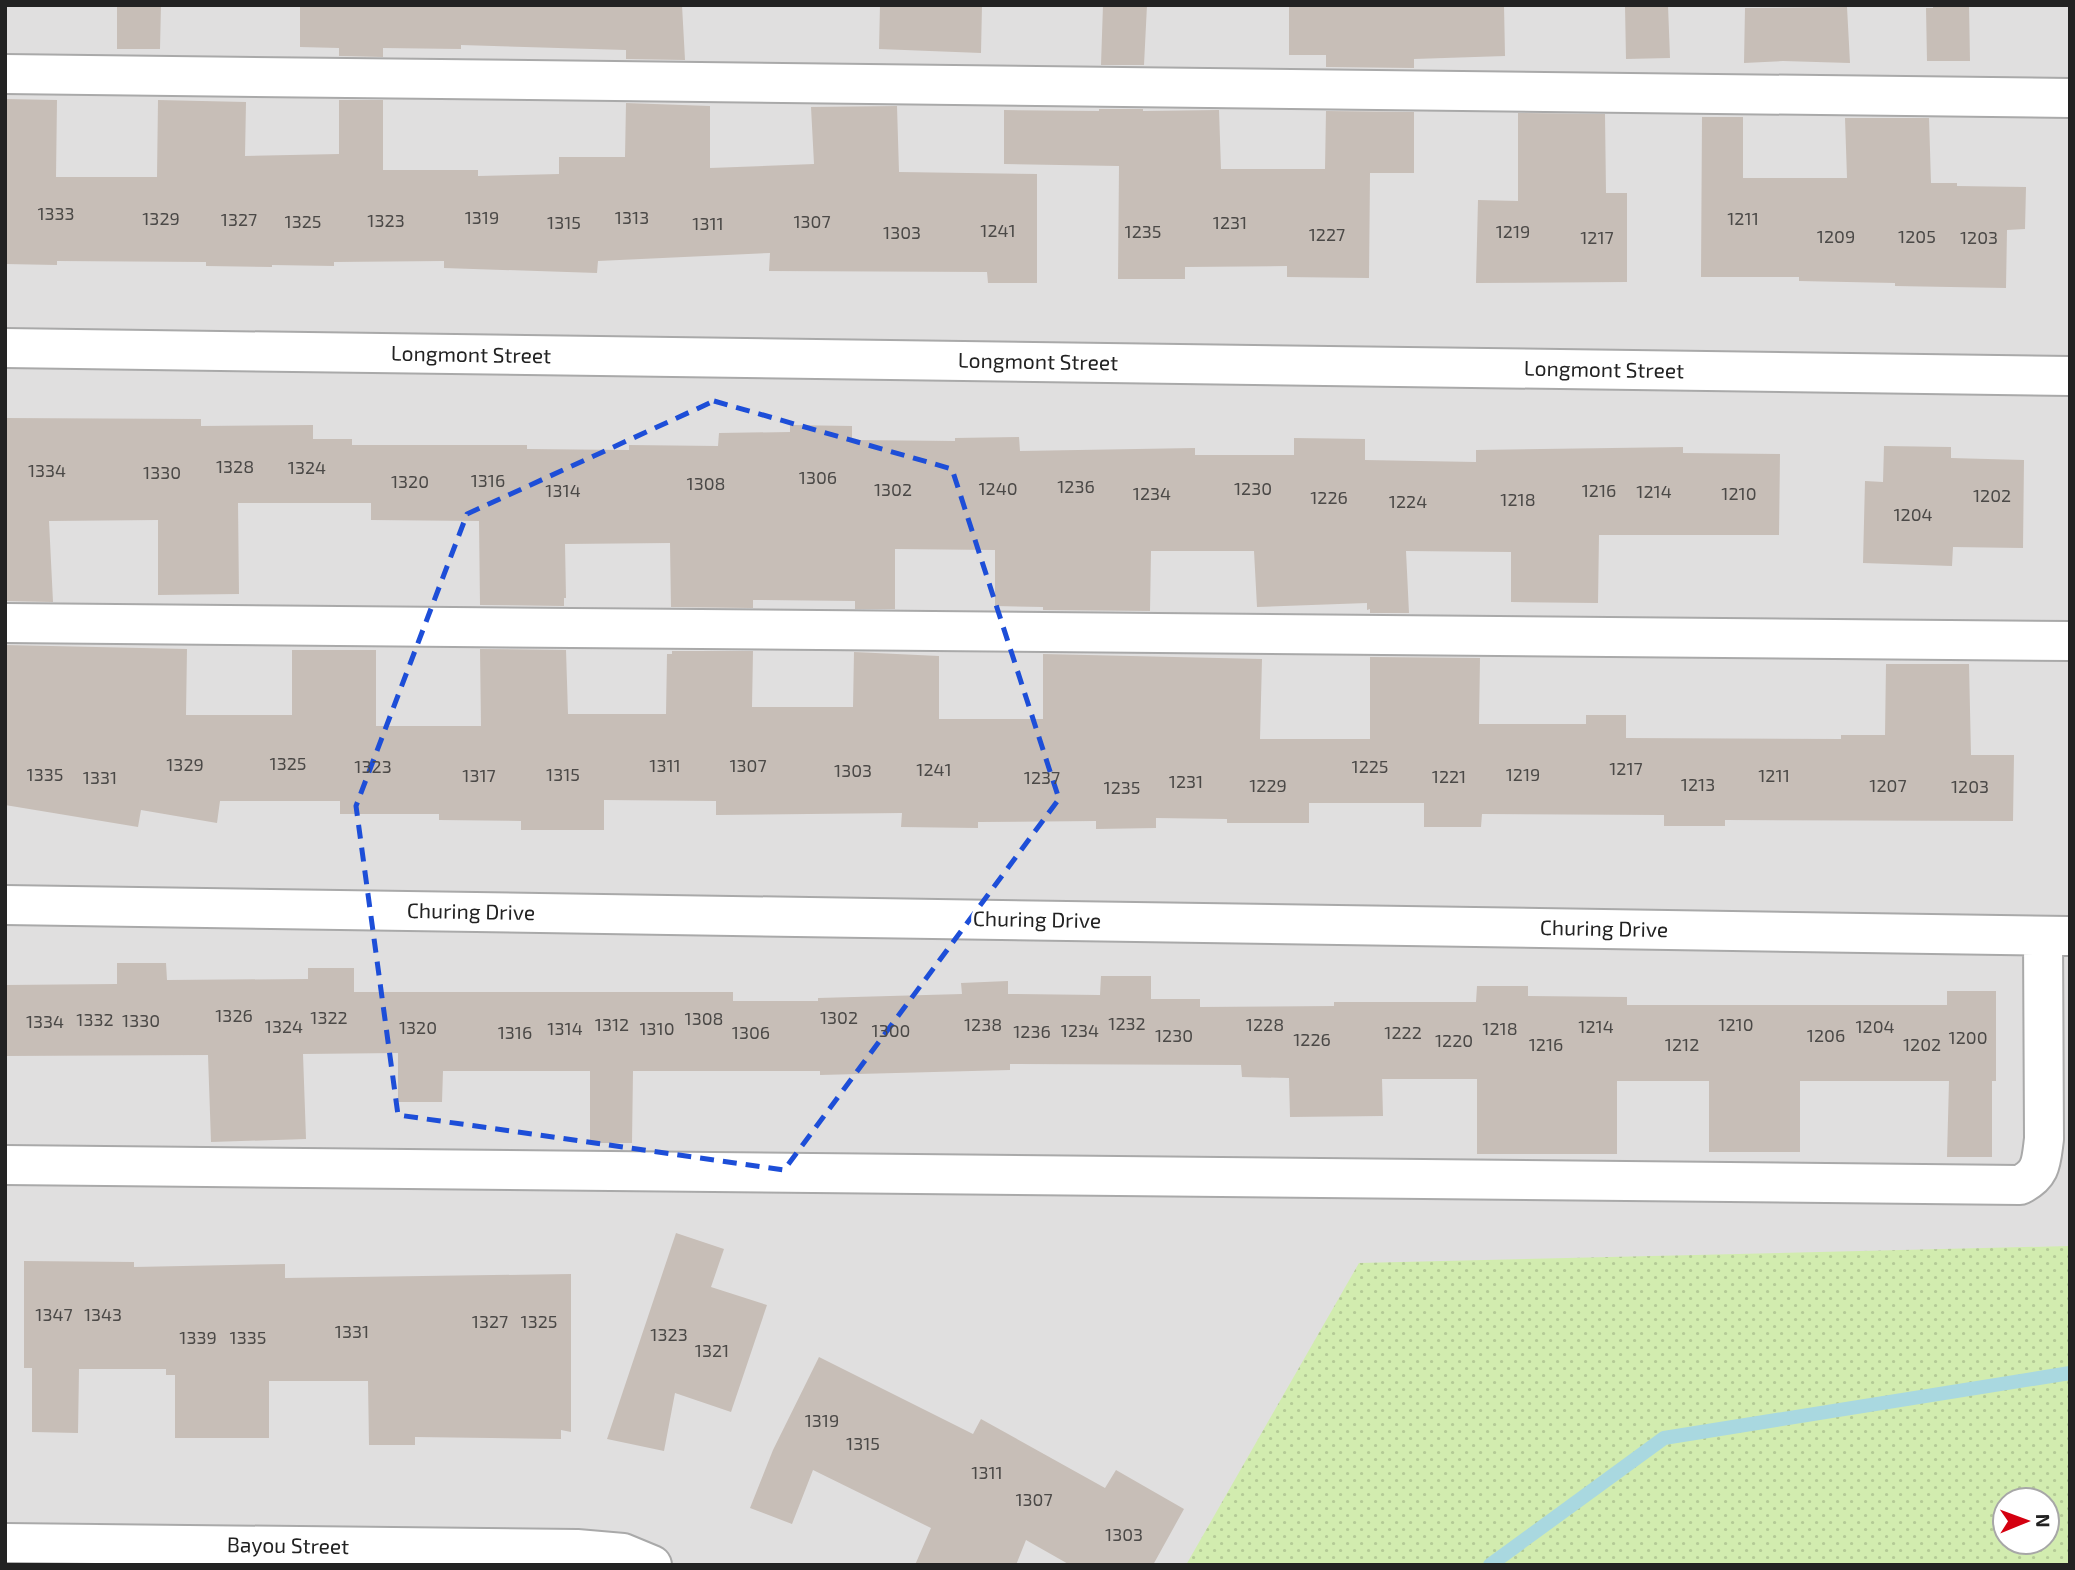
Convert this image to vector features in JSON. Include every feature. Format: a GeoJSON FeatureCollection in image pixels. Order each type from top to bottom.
{"type":"FeatureCollection","features":[{"type":"Feature","properties":{"kind":"street"},"geometry":{"type":"LineString","coordinates":[[5,74],[2070,98]]}},
{"type":"Feature","properties":{"kind":"street","name":"Longmont Street"},"geometry":{"type":"LineString","coordinates":[[5,348],[2070,376]]}},
{"type":"Feature","properties":{"kind":"street"},"geometry":{"type":"LineString","coordinates":[[5,623],[2070,641]]}},
{"type":"Feature","properties":{"kind":"street","name":"Churing Drive"},"geometry":{"type":"LineString","coordinates":[[5,905],[2057,936]]}},
{"type":"Feature","properties":{"kind":"street"},"geometry":{"type":"LineString","coordinates":[[5,1165],[2020,1185],[2034,1178],[2040,1164],[2044,1139],[2057,936]]}},
{"type":"Feature","properties":{"kind":"street","name":"Bayou Street"},"geometry":{"type":"LineString","coordinates":[[5,1543],[577,1549],[623,1553],[652,1565]]}},
{"type":"Feature","properties":{"kind":"highlighted area"},"geometry":{"type":"Polygon","coordinates":[[[714,401],[952,469],[1059,799],[784,1170],[398,1115],[356,806],[467,514],[714,401]]]}},
{"type":"Feature","properties":{"kind":"shaded area"},"geometry":{"type":"Polygon","coordinates":[[[5,5],[2070,5],[2070,1565],[5,1565],[5,5]]]}},
{"type":"Feature","properties":{"kind":"green space"},"geometry":{"type":"Polygon","coordinates":[[[2070,1246],[2070,1565],[1186,1565],[1359,1263],[2070,1246]]]}},
{"type":"Feature","properties":{"kind":"building"},"geometry":{"type":"Polygon","coordinates":[[[117,5],[161,5],[160,49],[117,49],[117,5]]]}},
{"type":"Feature","properties":{"kind":"building"},"geometry":{"type":"Polygon","coordinates":[[[300,5],[682,5],[685,60],[626,59],[626,50],[461,45],[461,49],[383,48],[383,57],[339,56],[339,48],[300,47],[300,5]]]}},
{"type":"Feature","properties":{"kind":"building"},"geometry":{"type":"Polygon","coordinates":[[[880,5],[982,5],[981,53],[879,49],[880,5]]]}},
{"type":"Feature","properties":{"kind":"building"},"geometry":{"type":"Polygon","coordinates":[[[1103,5],[1147,5],[1144,65],[1101,65],[1103,5]]]}},
{"type":"Feature","properties":{"kind":"building"},"geometry":{"type":"Polygon","coordinates":[[[1504,5],[1505,56],[1414,59],[1414,68],[1326,67],[1326,55],[1289,55],[1289,6],[1504,5]]]}},
{"type":"Feature","properties":{"kind":"building"},"geometry":{"type":"Polygon","coordinates":[[[1668,5],[1670,58],[1626,59],[1625,6],[1668,5]]]}},
{"type":"Feature","properties":{"kind":"building"},"geometry":{"type":"Polygon","coordinates":[[[1933,5],[1969,5],[1970,61],[1927,61],[1926,8],[1933,8],[1933,5]]]}},
{"type":"Feature","properties":{"kind":"building"},"geometry":{"type":"Polygon","coordinates":[[[1847,7],[1850,63],[1744,63],[1745,8],[1847,7]]]}},
{"type":"Feature","properties":{"kind":"building"},"geometry":{"type":"Polygon","coordinates":[[[5,99],[57,100],[56,177],[157,177],[158,100],[246,102],[245,156],[339,154],[339,100],[383,100],[383,170],[478,170],[478,176],[559,174],[559,157],[625,157],[626,103],[710,106],[710,168],[814,164],[811,107],[897,106],[899,172],[1037,174],[1037,283],[988,283],[987,272],[769,271],[770,253],[598,261],[597,273],[444,268],[444,261],[334,262],[334,266],[272,267],[206,266],[206,262],[57,261],[57,265],[5,264],[5,99]]]}},
{"type":"Feature","properties":{"kind":"building"},"geometry":{"type":"Polygon","coordinates":[[[1004,110],[1219,110],[1221,169],[1325,169],[1326,111],[1414,112],[1414,173],[1370,173],[1369,278],[1287,277],[1287,266],[1185,267],[1185,279],[1118,279],[1119,166],[1004,164],[1004,110]]]}},
{"type":"Feature","properties":{"kind":"building"},"geometry":{"type":"Polygon","coordinates":[[[1518,113],[1605,114],[1606,193],[1627,193],[1627,282],[1476,283],[1478,200],[1518,201],[1518,113]]]}},
{"type":"Feature","properties":{"kind":"building"},"geometry":{"type":"Polygon","coordinates":[[[1702,117],[1743,117],[1743,178],[1847,178],[1845,118],[1929,118],[1931,183],[2026,187],[2025,229],[2007,230],[2006,288],[1799,281],[1799,277],[1701,277],[1702,117]]]}},
{"type":"Feature","properties":{"kind":"building"},"geometry":{"type":"Polygon","coordinates":[[[5,418],[201,419],[201,426],[313,425],[313,439],[352,439],[352,445],[527,445],[527,449],[629,450],[629,445],[718,446],[719,433],[790,432],[790,425],[852,426],[852,440],[955,441],[955,438],[1019,437],[1020,451],[1195,448],[1195,455],[1294,455],[1294,438],[1365,439],[1365,460],[1476,462],[1476,450],[1683,447],[1683,453],[1780,454],[1779,535],[1599,535],[1598,603],[1511,602],[1511,552],[1406,551],[1409,613],[1370,613],[1367,603],[1257,607],[1254,551],[1151,551],[1150,611],[1043,610],[1043,607],[995,606],[995,550],[895,549],[895,609],[855,609],[855,601],[753,600],[753,608],[671,607],[670,543],[565,544],[564,606],[480,605],[479,521],[371,520],[371,503],[238,503],[239,594],[158,595],[158,520],[49,521],[53,602],[5,601],[5,418]]]}},
{"type":"Feature","properties":{"kind":"building"},"geometry":{"type":"Polygon","coordinates":[[[1884,446],[1951,447],[1951,458],[2024,460],[2023,548],[1953,547],[1952,566],[1863,563],[1865,481],[1883,482],[1884,446]]]}},
{"type":"Feature","properties":{"kind":"building"},"geometry":{"type":"Polygon","coordinates":[[[5,645],[187,649],[186,715],[292,715],[292,650],[376,650],[376,726],[481,726],[480,649],[566,650],[568,714],[666,714],[667,654],[672,654],[672,651],[753,651],[752,707],[853,707],[854,652],[939,656],[939,719],[1043,719],[1043,654],[1262,659],[1260,739],[1370,739],[1370,657],[1480,658],[1479,724],[1586,724],[1586,715],[1626,715],[1626,738],[1841,739],[1841,735],[1885,735],[1886,664],[1969,664],[1971,755],[2014,755],[2013,821],[1725,820],[1725,826],[1664,826],[1664,815],[1482,814],[1481,827],[1424,827],[1424,803],[1309,803],[1309,823],[1227,823],[1227,819],[1156,818],[1156,828],[1096,829],[1096,821],[978,822],[978,828],[901,827],[902,813],[716,815],[716,801],[604,800],[604,830],[521,830],[521,821],[439,820],[439,814],[340,814],[340,801],[220,801],[217,823],[141,810],[138,827],[5,805],[5,645]]]}},
{"type":"Feature","properties":{"kind":"building"},"geometry":{"type":"Polygon","coordinates":[[[117,963],[166,963],[167,980],[308,979],[308,968],[354,968],[354,992],[733,992],[733,1001],[818,1001],[818,998],[962,994],[961,983],[1008,981],[1008,994],[1100,995],[1101,976],[1151,976],[1151,999],[1200,999],[1200,1007],[1334,1006],[1334,1002],[1476,1002],[1477,986],[1528,986],[1528,996],[1627,997],[1627,1005],[1947,1005],[1947,991],[1996,991],[1996,1081],[1992,1081],[1992,1157],[1947,1157],[1949,1081],[1800,1081],[1800,1152],[1709,1152],[1709,1081],[1617,1081],[1617,1154],[1477,1154],[1477,1079],[1382,1079],[1383,1116],[1290,1117],[1289,1078],[1242,1077],[1241,1065],[1010,1064],[1010,1070],[820,1075],[820,1071],[633,1071],[632,1143],[590,1143],[590,1071],[443,1071],[442,1102],[398,1102],[398,1053],[303,1054],[306,1139],[211,1142],[208,1055],[5,1056],[5,985],[117,984],[117,963]]]}},
{"type":"Feature","properties":{"kind":"building"},"geometry":{"type":"Polygon","coordinates":[[[676,1233],[724,1249],[711,1287],[767,1305],[731,1412],[675,1393],[664,1451],[607,1439],[676,1233]]]}},
{"type":"Feature","properties":{"kind":"building"},"geometry":{"type":"Polygon","coordinates":[[[24,1261],[134,1262],[134,1267],[285,1264],[285,1278],[571,1274],[571,1432],[561,1430],[561,1439],[415,1437],[415,1445],[369,1445],[368,1381],[269,1381],[269,1438],[175,1438],[175,1375],[166,1375],[166,1369],[79,1369],[78,1433],[32,1432],[32,1368],[24,1368],[24,1261]]]}},
{"type":"Feature","properties":{"kind":"building"},"geometry":{"type":"Polygon","coordinates":[[[819,1357],[973,1434],[981,1419],[1105,1488],[1116,1470],[1184,1509],[1153,1565],[1070,1565],[1026,1540],[1016,1565],[915,1565],[931,1528],[813,1470],[792,1524],[750,1508],[773,1450],[819,1357]]]}},
{"type":"Feature","properties":{"kind":"waterway"},"geometry":{"type":"LineString","coordinates":[[1490,1565],[1664,1438],[2070,1373]]}}]}
